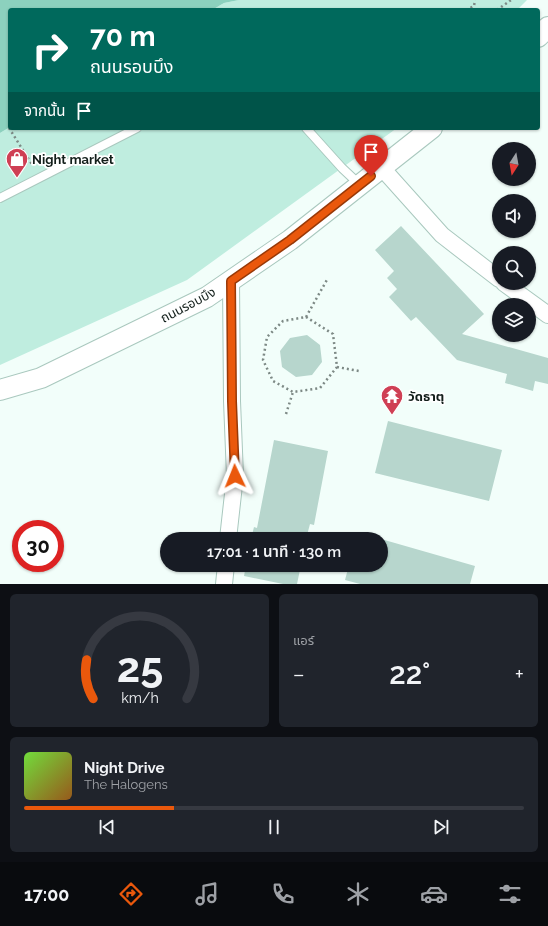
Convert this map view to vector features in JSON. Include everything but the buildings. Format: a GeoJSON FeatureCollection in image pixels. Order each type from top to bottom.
{"type":"FeatureCollection","features":[{"type":"Feature","properties":{"kind":"street"},"geometry":{"type":"LineString","coordinates":[[540,35],[548,27]]}},
{"type":"Feature","properties":{"kind":"street","name":"ถนนรอบบึง"},"geometry":{"type":"LineString","coordinates":[[0,390],[41,378],[207,297],[290,240],[359,184],[382,168],[430,130]]}},
{"type":"Feature","properties":{"kind":"street"},"geometry":{"type":"LineString","coordinates":[[382,168],[442,235],[492,274]]}},
{"type":"Feature","properties":{"kind":"street"},"geometry":{"type":"LineString","coordinates":[[229,532],[235,476],[232,401],[231,281]]}},
{"type":"Feature","properties":{"kind":"street"},"geometry":{"type":"LineString","coordinates":[[514,290],[548,315]]}},
{"type":"Feature","properties":{"kind":"street"},"geometry":{"type":"LineString","coordinates":[[224,584],[225,572]]}},
{"type":"Feature","properties":{"kind":"lane"},"geometry":{"type":"LineString","coordinates":[[0,198],[133,130]]}},
{"type":"Feature","properties":{"kind":"lane"},"geometry":{"type":"LineString","coordinates":[[308,130],[342,168],[359,184]]}},
{"type":"Feature","properties":{"kind":"path"},"geometry":{"type":"LineString","coordinates":[[470,8],[474,6],[475,0]]}},
{"type":"Feature","properties":{"kind":"path"},"geometry":{"type":"LineString","coordinates":[[500,8],[510,0]]}},
{"type":"Feature","properties":{"kind":"path"},"geometry":{"type":"LineString","coordinates":[[10,130],[41,178]]}},
{"type":"Feature","properties":{"kind":"path"},"geometry":{"type":"LineString","coordinates":[[306,317],[328,278]]}},
{"type":"Feature","properties":{"kind":"path"},"geometry":{"type":"LineString","coordinates":[[306,317],[334,334],[337,367],[320,388],[293,392],[273,381],[262,360],[267,337],[283,321],[306,317]]}},
{"type":"Feature","properties":{"kind":"path"},"geometry":{"type":"LineString","coordinates":[[337,367],[359,371]]}},
{"type":"Feature","properties":{"kind":"path"},"geometry":{"type":"LineString","coordinates":[[286,414],[293,392]]}},
{"type":"Feature","properties":{"kind":"shaded area"},"geometry":{"type":"Polygon","coordinates":[[[0,0],[239,0],[224,3],[215,8],[8,8],[8,128],[0,133],[0,0]]]}},
{"type":"Feature","properties":{"kind":"shaded area"},"geometry":{"type":"Polygon","coordinates":[[[239,0],[527,0],[519,8],[215,8],[224,3],[239,0]]]}},
{"type":"Feature","properties":{"kind":"shaded area"},"geometry":{"type":"Polygon","coordinates":[[[8,128],[8,130],[394,130],[187,280],[0,365],[0,133],[8,128]]]}},
{"type":"Feature","properties":{"kind":"place","name":"Night market"},"geometry":{"type":"Point","coordinates":[17,178]}},
{"type":"Feature","properties":{"kind":"place","name":"วัดธาตุ"},"geometry":{"type":"Point","coordinates":[392,416]}},
{"type":"Feature","properties":{"kind":"route"},"geometry":{"type":"LineString","coordinates":[[235,476],[232,401],[231,281],[290,240],[371,176]]}}]}
